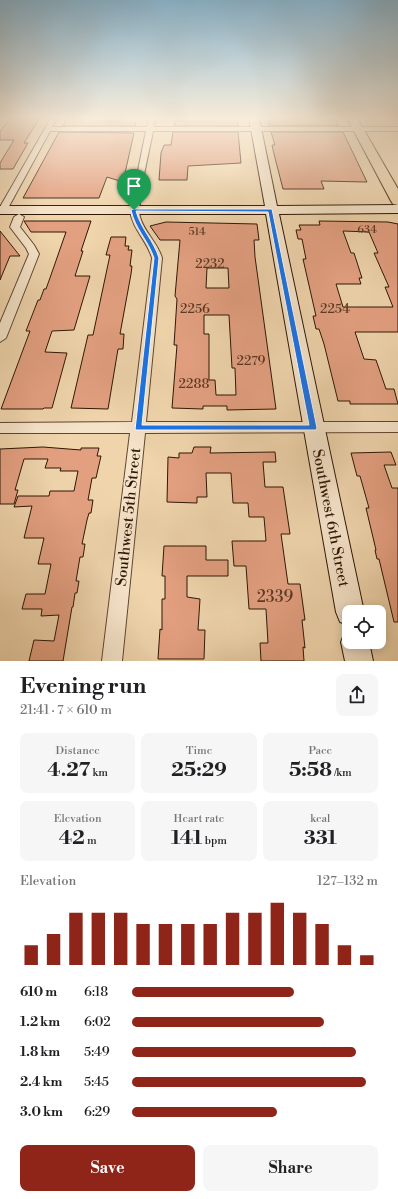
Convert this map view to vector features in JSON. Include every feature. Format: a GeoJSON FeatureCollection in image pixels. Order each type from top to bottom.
{"type":"FeatureCollection","features":[{"type":"Feature","properties":{"kind":"main road","name":"Southwest 6th Street"},"geometry":{"type":"LineString","coordinates":[[259,149],[349,605]]}},
{"type":"Feature","properties":{"kind":"main road"},"geometry":{"type":"LineString","coordinates":[[369,149],[398,201]]}},
{"type":"Feature","properties":{"kind":"main road"},"geometry":{"type":"LineString","coordinates":[[271,214],[398,209]]}},
{"type":"Feature","properties":{"kind":"main road"},"geometry":{"type":"LineString","coordinates":[[1,212],[19,217],[134,214]]}},
{"type":"Feature","properties":{"kind":"main road"},"geometry":{"type":"LineString","coordinates":[[1,212],[271,214],[398,218]]}},
{"type":"Feature","properties":{"kind":"main road"},"geometry":{"type":"LineString","coordinates":[[357,649],[359,661]]}},
{"type":"Feature","properties":{"kind":"street"},"geometry":{"type":"LineString","coordinates":[[1,212],[36,149]]}},
{"type":"Feature","properties":{"kind":"street"},"geometry":{"type":"LineString","coordinates":[[134,214],[146,149]]}},
{"type":"Feature","properties":{"kind":"street","name":"Southwest 5th Street"},"geometry":{"type":"LineString","coordinates":[[112,661],[157,258],[134,214]]}},
{"type":"Feature","properties":{"kind":"street"},"geometry":{"type":"LineString","coordinates":[[0,338],[34,254],[31,247],[15,227],[19,217]]}},
{"type":"Feature","properties":{"kind":"street"},"geometry":{"type":"LineString","coordinates":[[0,428],[398,427]]}},
{"type":"Feature","properties":{"kind":"building"},"geometry":{"type":"Polygon","coordinates":[[[9,149],[25,149],[13,169],[0,169],[0,163],[9,149]]]}},
{"type":"Feature","properties":{"kind":"building"},"geometry":{"type":"Polygon","coordinates":[[[50,149],[130,149],[123,182],[107,177],[99,198],[23,198],[50,149]]]}},
{"type":"Feature","properties":{"kind":"building"},"geometry":{"type":"Polygon","coordinates":[[[163,149],[240,149],[241,163],[188,166],[187,180],[159,180],[163,149]]]}},
{"type":"Feature","properties":{"kind":"building"},"geometry":{"type":"Polygon","coordinates":[[[273,149],[351,149],[367,182],[321,181],[324,189],[283,189],[273,149]]]}},
{"type":"Feature","properties":{"kind":"building"},"geometry":{"type":"Polygon","coordinates":[[[24,221],[91,221],[81,251],[83,251],[75,276],[90,276],[74,330],[52,331],[45,352],[67,353],[52,408],[1,409],[30,331],[26,331],[38,300],[40,300],[44,289],[46,289],[66,232],[31,232],[24,221]]]}},
{"type":"Feature","properties":{"kind":"building"},"geometry":{"type":"Polygon","coordinates":[[[319,221],[388,222],[398,224],[398,332],[355,332],[364,359],[376,360],[386,389],[394,389],[398,404],[350,404],[350,401],[338,401],[324,344],[319,329],[316,329],[313,316],[316,316],[303,259],[306,259],[302,239],[298,239],[296,230],[301,230],[299,225],[320,225],[319,221]],[[343,231],[351,253],[354,253],[362,278],[359,278],[361,284],[336,284],[343,307],[393,307],[385,287],[389,287],[374,253],[378,253],[369,232],[343,231]]]}},
{"type":"Feature","properties":{"kind":"building"},"geometry":{"type":"Polygon","coordinates":[[[166,222],[257,224],[259,240],[254,240],[255,257],[276,409],[227,410],[227,406],[203,406],[203,409],[172,408],[177,345],[174,345],[177,299],[175,296],[180,240],[160,240],[150,226],[166,222]],[[207,268],[206,288],[229,288],[228,268],[207,268]],[[204,315],[204,334],[209,334],[209,380],[215,380],[216,395],[236,395],[235,368],[232,368],[229,315],[204,315]]]}},
{"type":"Feature","properties":{"kind":"building"},"geometry":{"type":"Polygon","coordinates":[[[0,231],[20,256],[10,256],[0,280],[0,231]]]}},
{"type":"Feature","properties":{"kind":"building"},"geometry":{"type":"Polygon","coordinates":[[[111,237],[126,237],[125,246],[129,246],[128,250],[132,250],[130,266],[132,266],[131,274],[120,334],[124,334],[123,349],[118,349],[108,409],[71,408],[88,335],[93,335],[110,255],[106,255],[111,237]]]}},
{"type":"Feature","properties":{"kind":"building"},"geometry":{"type":"Polygon","coordinates":[[[43,447],[81,450],[81,448],[99,448],[97,456],[101,456],[96,478],[92,478],[88,500],[93,500],[91,513],[89,513],[82,544],[85,544],[83,557],[80,557],[76,581],[79,581],[72,607],[63,661],[29,661],[34,640],[54,641],[59,615],[41,616],[42,609],[22,609],[26,594],[45,594],[51,564],[38,564],[44,538],[24,538],[32,506],[14,507],[18,496],[49,496],[50,491],[74,491],[78,471],[60,471],[61,468],[45,468],[48,459],[24,459],[15,490],[18,490],[14,504],[0,504],[0,449],[43,447]]]}},
{"type":"Feature","properties":{"kind":"building"},"geometry":{"type":"Polygon","coordinates":[[[194,447],[211,447],[210,453],[275,452],[276,462],[263,462],[265,487],[283,487],[290,534],[281,534],[288,584],[300,584],[305,620],[302,620],[305,648],[303,647],[304,661],[261,661],[260,643],[268,643],[266,609],[249,609],[246,566],[234,566],[232,541],[266,541],[264,517],[249,517],[248,503],[233,503],[231,473],[206,473],[207,497],[197,497],[197,503],[167,502],[168,457],[179,458],[179,453],[192,453],[194,447]]]}},
{"type":"Feature","properties":{"kind":"building"},"geometry":{"type":"Polygon","coordinates":[[[391,452],[396,465],[384,465],[392,488],[398,488],[398,622],[394,622],[379,559],[377,559],[375,550],[366,508],[369,508],[360,476],[357,476],[351,453],[391,452]]]}},
{"type":"Feature","properties":{"kind":"building"},"geometry":{"type":"Polygon","coordinates":[[[164,546],[206,546],[206,560],[228,560],[228,576],[187,576],[187,597],[200,599],[198,630],[205,630],[204,659],[158,659],[160,629],[162,630],[162,599],[165,599],[165,576],[162,576],[164,546]]]}},
{"type":"Feature","properties":{"kind":"route"},"geometry":{"type":"LineString","coordinates":[[134,210],[271,210],[313,428],[138,428],[157,258],[156,253],[134,217],[134,210]]}}]}
